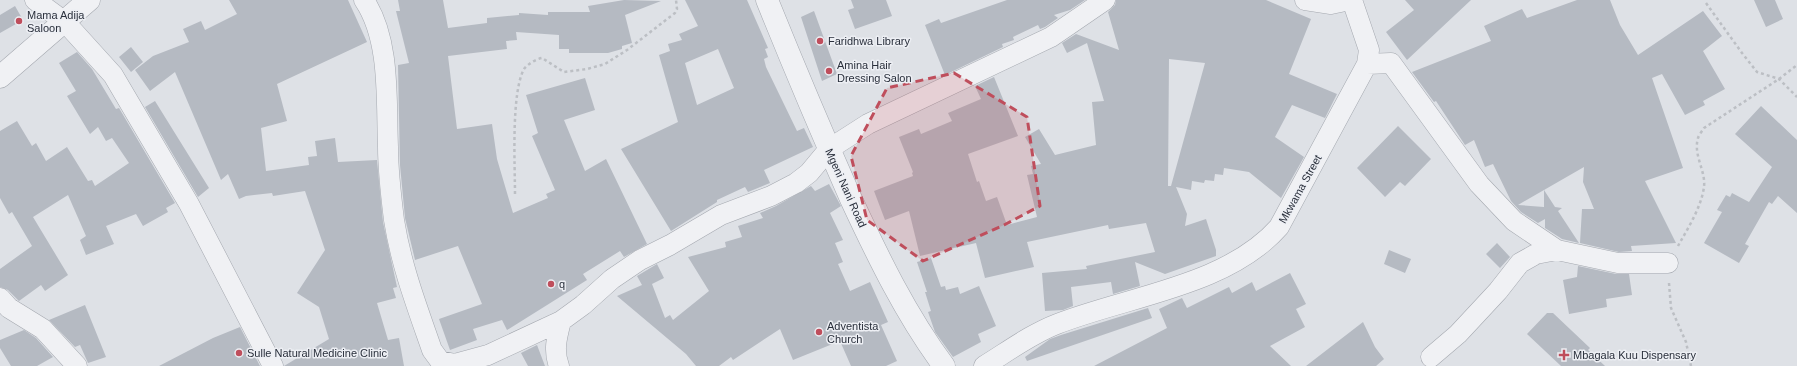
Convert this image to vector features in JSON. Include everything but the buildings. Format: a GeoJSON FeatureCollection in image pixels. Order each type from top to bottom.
{"type":"FeatureCollection","features":[{"type":"Feature","properties":{"kind":"street"},"geometry":{"type":"LineString","coordinates":[[35,0],[66,22],[113,74],[189,204],[272,366]]}},
{"type":"Feature","properties":{"kind":"street"},"geometry":{"type":"LineString","coordinates":[[0,77],[66,22],[89,0]]}},
{"type":"Feature","properties":{"kind":"street"},"geometry":{"type":"LineString","coordinates":[[364,0],[375,21],[381,46],[387,89],[388,149],[394,219],[404,268],[437,359],[445,363],[455,364],[488,354],[561,321],[583,305],[612,279],[640,260],[670,245],[721,215],[771,196],[796,183],[808,173],[829,149],[868,124],[1051,37],[1105,0]]}},
{"type":"Feature","properties":{"kind":"street","name":"Mgeni Nani Road"},"geometry":{"type":"LineString","coordinates":[[767,0],[829,149],[877,254],[924,338],[944,366]]}},
{"type":"Feature","properties":{"kind":"street"},"geometry":{"type":"LineString","coordinates":[[1305,0],[1331,4],[1351,0]]}},
{"type":"Feature","properties":{"kind":"street","name":"Mkwama Street"},"geometry":{"type":"LineString","coordinates":[[984,366],[1042,331],[1057,324],[1115,304],[1195,281],[1235,261],[1272,236],[1279,227],[1367,64],[1369,50],[1351,0]]}},
{"type":"Feature","properties":{"kind":"street"},"geometry":{"type":"LineString","coordinates":[[1367,64],[1391,63],[1479,184],[1514,221],[1557,250],[1618,263],[1668,263]]}},
{"type":"Feature","properties":{"kind":"street"},"geometry":{"type":"LineString","coordinates":[[1431,357],[1458,334],[1498,291],[1520,263],[1536,254],[1557,250]]}},
{"type":"Feature","properties":{"kind":"street"},"geometry":{"type":"LineString","coordinates":[[0,298],[9,308],[43,330],[77,366]]}},
{"type":"Feature","properties":{"kind":"street"},"geometry":{"type":"LineString","coordinates":[[559,366],[556,359],[555,344],[561,321]]}},
{"type":"Feature","properties":{"kind":"path"},"geometry":{"type":"LineString","coordinates":[[515,194],[515,123],[520,84],[526,67],[537,59],[542,58],[564,72],[587,69],[605,64],[675,13],[677,9],[676,0]]}},
{"type":"Feature","properties":{"kind":"path"},"geometry":{"type":"LineString","coordinates":[[1706,3],[1757,72],[1780,79],[1797,97]]}},
{"type":"Feature","properties":{"kind":"path"},"geometry":{"type":"LineString","coordinates":[[1691,366],[1686,342],[1671,308],[1668,263],[1700,204],[1704,186],[1703,174],[1698,154],[1698,138],[1704,128],[1780,79],[1797,65]]}},
{"type":"Feature","properties":{"kind":"highlighted area"},"geometry":{"type":"Polygon","coordinates":[[[954,73],[1027,117],[1040,206],[1004,225],[923,261],[867,220],[851,156],[887,88],[954,73]]]}},
{"type":"Feature","properties":{"kind":"place","name":"Mama Adija Saloon"},"geometry":{"type":"Point","coordinates":[19,21]}},
{"type":"Feature","properties":{"kind":"place","name":"Faridhwa Library"},"geometry":{"type":"Point","coordinates":[820,41]}},
{"type":"Feature","properties":{"kind":"place","name":"Amina Hair Dressing Salon"},"geometry":{"type":"Point","coordinates":[829,71]}},
{"type":"Feature","properties":{"kind":"place","name":"q"},"geometry":{"type":"Point","coordinates":[551,284]}},
{"type":"Feature","properties":{"kind":"place","name":"Adventista Church"},"geometry":{"type":"Point","coordinates":[819,332]}},
{"type":"Feature","properties":{"kind":"place","name":"Sulle Natural Medicine Clinic"},"geometry":{"type":"Point","coordinates":[239,353]}},
{"type":"Feature","properties":{"kind":"place","name":"Mbagala Kuu Dispensary"},"geometry":{"type":"Point","coordinates":[1564,355]}}]}
